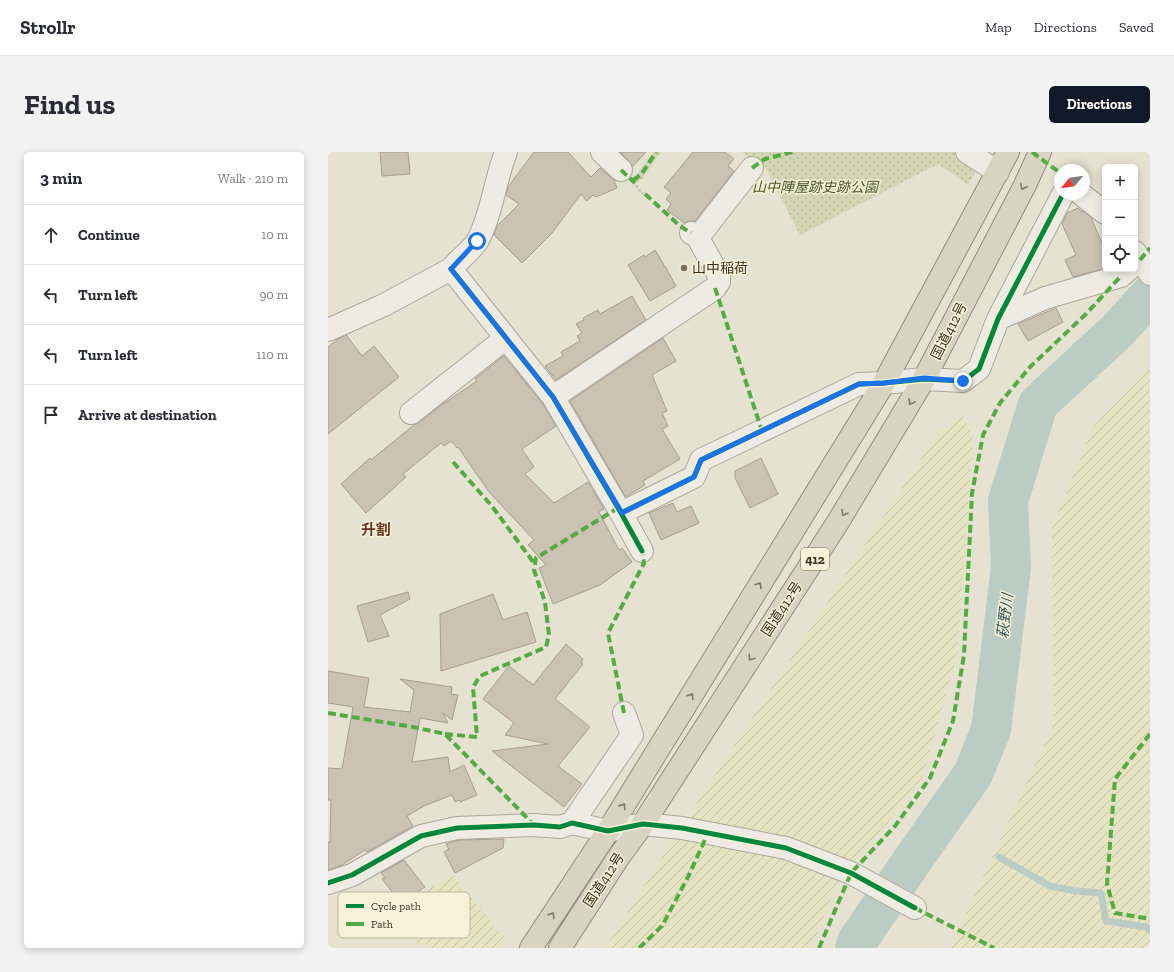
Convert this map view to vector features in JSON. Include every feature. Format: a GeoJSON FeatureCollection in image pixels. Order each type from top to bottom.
{"type":"FeatureCollection","features":[{"type":"Feature","properties":{"kind":"highway","name":"国道412号"},"geometry":{"type":"LineString","coordinates":[[530,948],[608,830],[884,383],[1008,152]]}},
{"type":"Feature","properties":{"kind":"highway","name":"国道412号"},"geometry":{"type":"LineString","coordinates":[[560,948],[618,858],[643,824],[838,522],[924,378],[1025,185],[1040,152]]}},
{"type":"Feature","properties":{"kind":"street"},"geometry":{"type":"LineString","coordinates":[[328,330],[384,305],[451,269],[477,241],[486,221],[506,152]]}},
{"type":"Feature","properties":{"kind":"street"},"geometry":{"type":"LineString","coordinates":[[602,152],[628,177]]}},
{"type":"Feature","properties":{"kind":"street"},"geometry":{"type":"LineString","coordinates":[[967,152],[998,172]]}},
{"type":"Feature","properties":{"kind":"street"},"geometry":{"type":"LineString","coordinates":[[553,397],[715,288],[719,282],[719,276],[694,234],[703,231],[752,168]]}},
{"type":"Feature","properties":{"kind":"street"},"geometry":{"type":"LineString","coordinates":[[622,513],[694,477],[701,460],[859,384],[884,383],[924,378],[963,381],[979,369],[998,319],[1060,200]]}},
{"type":"Feature","properties":{"kind":"street"},"geometry":{"type":"LineString","coordinates":[[1089,200],[1102,211]]}},
{"type":"Feature","properties":{"kind":"street"},"geometry":{"type":"LineString","coordinates":[[451,269],[553,397],[622,513],[642,551]]}},
{"type":"Feature","properties":{"kind":"street"},"geometry":{"type":"LineString","coordinates":[[998,319],[1045,298],[1121,276],[1127,272]]}},
{"type":"Feature","properties":{"kind":"street"},"geometry":{"type":"LineString","coordinates":[[411,413],[506,338]]}},
{"type":"Feature","properties":{"kind":"street"},"geometry":{"type":"LineString","coordinates":[[572,823],[632,735],[624,713]]}},
{"type":"Feature","properties":{"kind":"street"},"geometry":{"type":"LineString","coordinates":[[328,884],[352,875],[421,836],[457,828],[534,825],[560,827],[572,823],[608,830],[643,824],[682,828],[786,848],[851,873],[915,908]]}},
{"type":"Feature","properties":{"kind":"path"},"geometry":{"type":"LineString","coordinates":[[628,177],[641,193],[645,194]]}},
{"type":"Feature","properties":{"kind":"shaded area"},"geometry":{"type":"Polygon","coordinates":[[[1150,365],[1150,948],[950,948],[1054,724],[1052,528],[1093,427],[1150,365]]]}},
{"type":"Feature","properties":{"kind":"shaded area"},"geometry":{"type":"Polygon","coordinates":[[[963,416],[973,435],[958,651],[921,783],[836,885],[812,948],[605,948],[687,818],[939,431],[963,416]]]}},
{"type":"Feature","properties":{"kind":"shaded area"},"geometry":{"type":"Polygon","coordinates":[[[454,874],[460,888],[464,892],[425,892],[454,874]]]}},
{"type":"Feature","properties":{"kind":"shaded area"},"geometry":{"type":"Polygon","coordinates":[[[470,897],[474,898],[493,926],[506,937],[499,948],[433,948],[426,944],[416,943],[418,938],[470,938],[470,897]]]}},
{"type":"Feature","properties":{"kind":"green space"},"geometry":{"type":"Polygon","coordinates":[[[653,152],[661,152],[642,179],[637,182],[633,177],[639,172],[653,152]]]}},
{"type":"Feature","properties":{"kind":"green space","name":"山中陣屋跡史跡公園"},"geometry":{"type":"Polygon","coordinates":[[[743,152],[986,152],[968,185],[938,164],[800,235],[764,165],[754,162],[743,152]]]}},
{"type":"Feature","properties":{"kind":"building"},"geometry":{"type":"Polygon","coordinates":[[[380,152],[408,152],[410,174],[382,176],[380,152]]]}},
{"type":"Feature","properties":{"kind":"building"},"geometry":{"type":"Polygon","coordinates":[[[534,152],[568,152],[591,177],[600,168],[614,180],[617,188],[596,197],[593,195],[587,201],[581,194],[552,233],[522,263],[494,235],[497,226],[519,204],[506,195],[508,187],[534,152]]]}},
{"type":"Feature","properties":{"kind":"building"},"geometry":{"type":"Polygon","coordinates":[[[620,152],[646,152],[633,166],[620,152]]]}},
{"type":"Feature","properties":{"kind":"building"},"geometry":{"type":"Polygon","coordinates":[[[693,152],[725,152],[734,159],[728,166],[734,171],[695,221],[684,223],[667,210],[671,204],[666,199],[671,193],[664,187],[693,152]]]}},
{"type":"Feature","properties":{"kind":"building"},"geometry":{"type":"Polygon","coordinates":[[[1078,208],[1091,217],[1102,243],[1102,269],[1073,277],[1065,260],[1076,255],[1062,224],[1067,213],[1078,208]]]}},
{"type":"Feature","properties":{"kind":"building"},"geometry":{"type":"Polygon","coordinates":[[[655,250],[676,286],[650,301],[628,265],[644,255],[645,257],[655,250]]]}},
{"type":"Feature","properties":{"kind":"building"},"geometry":{"type":"Polygon","coordinates":[[[632,296],[646,320],[556,380],[545,366],[563,356],[561,352],[580,341],[577,336],[582,333],[576,324],[584,320],[583,318],[598,310],[600,314],[632,296]]]}},
{"type":"Feature","properties":{"kind":"building"},"geometry":{"type":"Polygon","coordinates":[[[1056,308],[1063,322],[1028,341],[1018,324],[1056,308]]]}},
{"type":"Feature","properties":{"kind":"building"},"geometry":{"type":"Polygon","coordinates":[[[346,335],[362,356],[374,346],[399,377],[328,434],[328,347],[346,335]]]}},
{"type":"Feature","properties":{"kind":"building"},"geometry":{"type":"Polygon","coordinates":[[[663,338],[676,361],[652,375],[667,411],[662,413],[668,426],[662,429],[680,459],[643,481],[645,485],[625,496],[570,401],[663,338]]]}},
{"type":"Feature","properties":{"kind":"building"},"geometry":{"type":"Polygon","coordinates":[[[504,356],[543,404],[556,426],[522,449],[534,467],[525,474],[554,503],[588,482],[604,509],[599,512],[619,550],[622,548],[632,562],[600,585],[553,604],[539,568],[546,565],[528,545],[534,540],[489,492],[458,447],[457,448],[451,441],[444,446],[441,443],[403,474],[406,477],[366,513],[341,484],[370,458],[371,460],[414,425],[419,423],[440,406],[477,381],[475,379],[504,356]]]}},
{"type":"Feature","properties":{"kind":"building"},"geometry":{"type":"Polygon","coordinates":[[[761,458],[778,494],[750,508],[735,478],[735,471],[761,458]]]}},
{"type":"Feature","properties":{"kind":"building"},"geometry":{"type":"Polygon","coordinates":[[[673,503],[677,512],[691,506],[699,523],[661,540],[649,513],[673,503]]]}},
{"type":"Feature","properties":{"kind":"building"},"geometry":{"type":"Polygon","coordinates":[[[408,592],[410,599],[380,615],[389,636],[368,642],[357,606],[408,592]]]}},
{"type":"Feature","properties":{"kind":"building"},"geometry":{"type":"Polygon","coordinates":[[[493,594],[503,620],[527,612],[536,642],[441,671],[440,614],[493,594]]]}},
{"type":"Feature","properties":{"kind":"building"},"geometry":{"type":"Polygon","coordinates":[[[566,644],[583,659],[581,662],[583,664],[555,699],[590,727],[558,766],[582,784],[564,807],[492,751],[548,744],[505,735],[514,723],[483,699],[509,666],[533,685],[566,644]]]}},
{"type":"Feature","properties":{"kind":"building"},"geometry":{"type":"Polygon","coordinates":[[[328,671],[369,678],[364,707],[410,712],[414,690],[400,679],[452,687],[451,694],[458,695],[452,720],[443,713],[448,723],[420,718],[412,762],[448,757],[450,772],[464,765],[477,795],[460,802],[459,800],[455,802],[452,795],[424,806],[407,816],[413,826],[367,852],[365,850],[342,865],[328,870],[331,800],[328,800],[328,768],[342,769],[353,707],[328,703],[328,671]]]}},
{"type":"Feature","properties":{"kind":"building"},"geometry":{"type":"Polygon","coordinates":[[[504,839],[503,848],[455,873],[444,852],[449,849],[446,844],[459,840],[504,839]]]}},
{"type":"Feature","properties":{"kind":"building"},"geometry":{"type":"Polygon","coordinates":[[[404,860],[425,887],[420,892],[392,892],[382,879],[385,878],[381,873],[404,860]]]}},
{"type":"Feature","properties":{"kind":"waterway","name":"萩野川"},"geometry":{"type":"LineString","coordinates":[[855,948],[858,940],[973,774],[991,730],[1011,567],[1008,501],[1038,404],[1116,332],[1150,295]]}},
{"type":"Feature","properties":{"kind":"waterway"},"geometry":{"type":"LineString","coordinates":[[999,857],[1050,886],[1076,891],[1101,893],[1106,921],[1146,927],[1150,930]]}},
{"type":"Feature","properties":{"kind":"marked path"},"geometry":{"type":"LineString","coordinates":[[633,180],[641,175],[656,152]]}},
{"type":"Feature","properties":{"kind":"marked path"},"geometry":{"type":"LineString","coordinates":[[752,168],[765,159],[793,152]]}},
{"type":"Feature","properties":{"kind":"marked path"},"geometry":{"type":"LineString","coordinates":[[1032,152],[1054,168]]}},
{"type":"Feature","properties":{"kind":"marked path"},"geometry":{"type":"LineString","coordinates":[[621,170],[635,183]]}},
{"type":"Feature","properties":{"kind":"marked path"},"geometry":{"type":"LineString","coordinates":[[645,194],[680,226],[691,233]]}},
{"type":"Feature","properties":{"kind":"marked path"},"geometry":{"type":"LineString","coordinates":[[1140,260],[1150,248]]}},
{"type":"Feature","properties":{"kind":"marked path"},"geometry":{"type":"LineString","coordinates":[[819,948],[851,873],[895,826],[930,778],[953,721],[964,655],[972,493],[983,435],[1000,403],[1030,367],[1086,314],[1121,276]]}},
{"type":"Feature","properties":{"kind":"marked path"},"geometry":{"type":"LineString","coordinates":[[715,288],[762,431]]}},
{"type":"Feature","properties":{"kind":"marked path"},"geometry":{"type":"LineString","coordinates":[[453,462],[491,505],[534,563]]}},
{"type":"Feature","properties":{"kind":"marked path"},"geometry":{"type":"LineString","coordinates":[[445,734],[477,737],[473,687],[480,676],[546,647],[549,635],[545,602],[534,570],[536,558],[618,508]]}},
{"type":"Feature","properties":{"kind":"marked path"},"geometry":{"type":"LineString","coordinates":[[624,713],[608,633],[644,563],[642,551]]}},
{"type":"Feature","properties":{"kind":"marked path"},"geometry":{"type":"LineString","coordinates":[[328,713],[413,727],[445,734],[534,825]]}},
{"type":"Feature","properties":{"kind":"marked path"},"geometry":{"type":"LineString","coordinates":[[1150,734],[1115,779],[1107,884],[1115,913],[1150,919]]}},
{"type":"Feature","properties":{"kind":"marked path"},"geometry":{"type":"LineString","coordinates":[[639,948],[662,926],[689,875],[708,833]]}},
{"type":"Feature","properties":{"kind":"marked path"},"geometry":{"type":"LineString","coordinates":[[915,908],[994,948]]}},
{"type":"Feature","properties":{"kind":"cycle path"},"geometry":{"type":"LineString","coordinates":[[621,513],[694,477],[701,460],[859,384],[924,379],[963,381],[979,369],[998,319],[1060,200]]}},
{"type":"Feature","properties":{"kind":"cycle path"},"geometry":{"type":"LineString","coordinates":[[451,269],[553,397],[642,551]]}},
{"type":"Feature","properties":{"kind":"cycle path"},"geometry":{"type":"LineString","coordinates":[[328,883],[352,875],[421,836],[457,828],[534,825],[560,827],[572,823],[608,831],[643,824],[682,828],[786,848],[851,873],[915,908]]}},
{"type":"Feature","properties":{"kind":"place","name":"山中稲荷"},"geometry":{"type":"Point","coordinates":[684,268]}},
{"type":"Feature","properties":{"kind":"district","name":"升割"},"geometry":{"type":"Point","coordinates":[376,530]}},
{"type":"Feature","properties":{"kind":"route"},"geometry":{"type":"LineString","coordinates":[[477,241],[451,269],[553,397],[622,513],[694,477],[701,460],[859,384],[884,383],[924,378],[963,381]]}}]}
